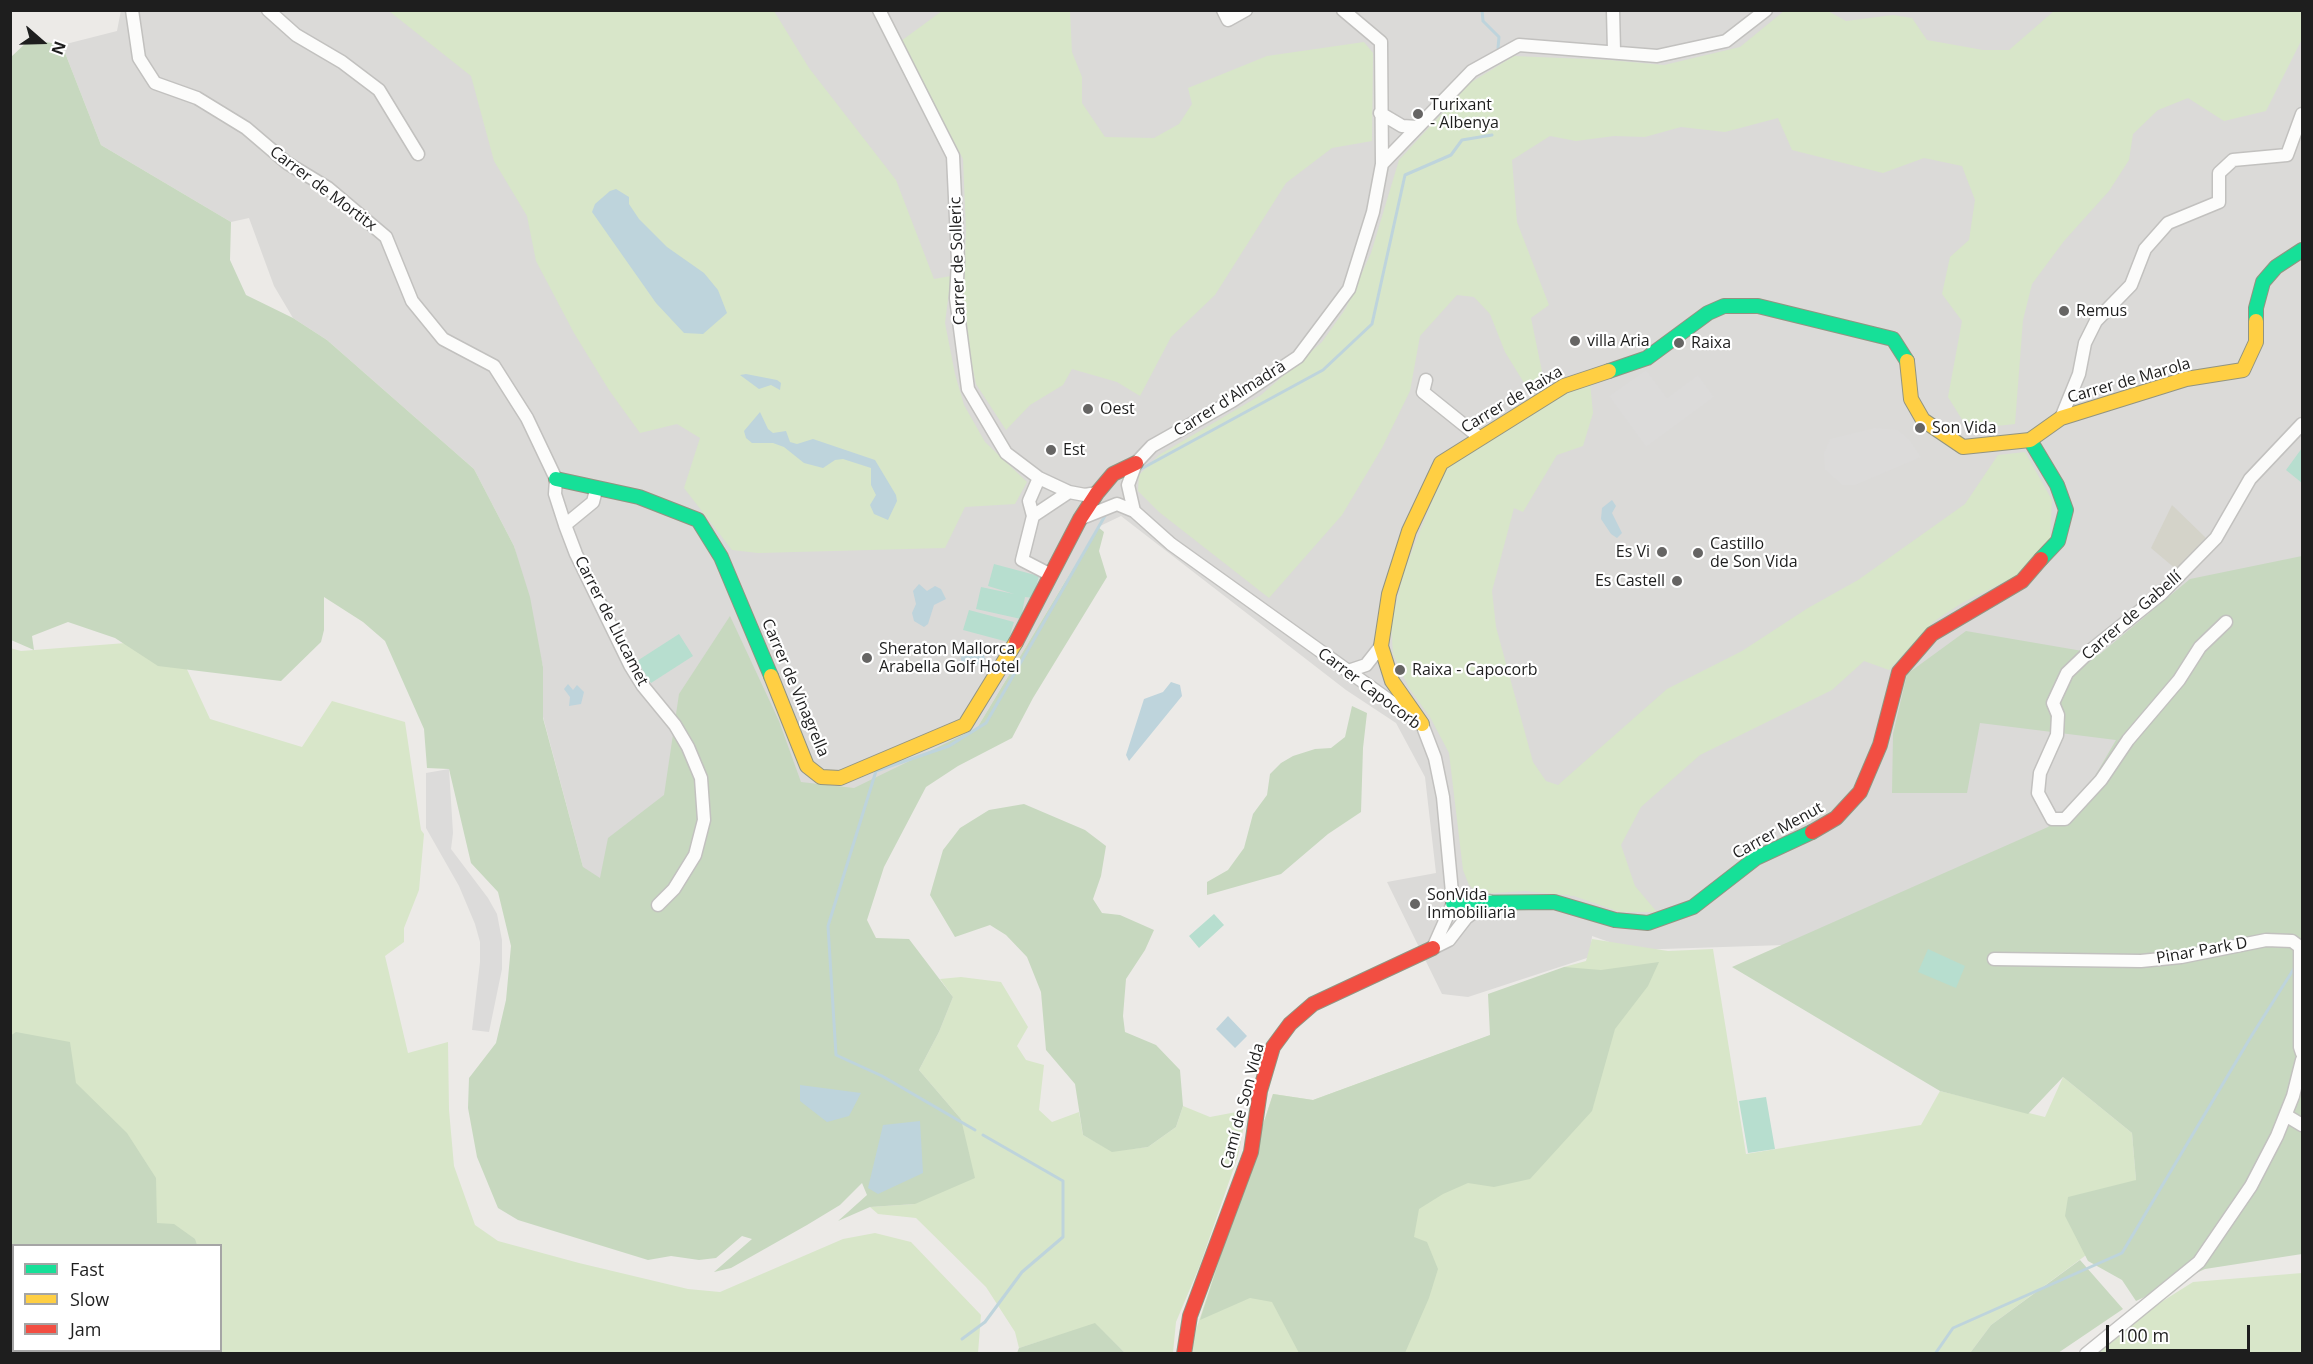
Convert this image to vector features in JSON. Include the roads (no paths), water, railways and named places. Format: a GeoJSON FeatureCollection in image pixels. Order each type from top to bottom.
{"type":"FeatureCollection","features":[{"type":"Feature","properties":{"kind":"street","name":"Carrer de Mortitx"},"geometry":{"type":"LineString","coordinates":[[132,10],[139,58],[155,83],[197,98],[246,128],[287,164],[328,188],[386,237],[412,301],[443,339],[494,366],[527,418],[556,479]]}},
{"type":"Feature","properties":{"kind":"street"},"geometry":{"type":"LineString","coordinates":[[268,10],[296,35],[342,62],[379,90],[418,154]]}},
{"type":"Feature","properties":{"kind":"street","name":"Carrer de Solleric"},"geometry":{"type":"LineString","coordinates":[[879,10],[953,156],[958,240],[956,298],[969,389],[1006,453],[1039,478],[1069,492],[1085,495],[1097,493]]}},
{"type":"Feature","properties":{"kind":"street"},"geometry":{"type":"LineString","coordinates":[[1224,10],[1228,20],[1246,10]]}},
{"type":"Feature","properties":{"kind":"street","name":"Carrer d'Almadrà"},"geometry":{"type":"LineString","coordinates":[[1136,463],[1152,446],[1232,401],[1298,357],[1349,289],[1373,212],[1382,164],[1381,42],[1343,10]]}},
{"type":"Feature","properties":{"kind":"street"},"geometry":{"type":"LineString","coordinates":[[1613,10],[1614,51]]}},
{"type":"Feature","properties":{"kind":"street"},"geometry":{"type":"LineString","coordinates":[[1382,164],[1472,71],[1519,45],[1657,56],[1726,41],[1766,10]]}},
{"type":"Feature","properties":{"kind":"street"},"geometry":{"type":"LineString","coordinates":[[1380,113],[1402,126],[1418,127]]}},
{"type":"Feature","properties":{"kind":"street"},"geometry":{"type":"LineString","coordinates":[[2061,418],[2079,374],[2085,343],[2096,321],[2131,285],[2145,249],[2168,224],[2219,202],[2219,173],[2233,160],[2287,155],[2302,114]]}},
{"type":"Feature","properties":{"kind":"street","name":"Carrer de Marola"},"geometry":{"type":"LineString","coordinates":[[2030,440],[2061,418],[2186,379],[2243,370],[2256,342],[2256,308],[2263,282],[2276,267],[2302,250]]}},
{"type":"Feature","properties":{"kind":"street","name":"Carrer de Raixa"},"geometry":{"type":"LineString","coordinates":[[1422,724],[1392,681],[1381,646],[1389,594],[1402,552],[1441,463],[1479,437],[1564,386],[1647,358],[1708,314],[1724,306],[1758,306],[1893,339],[1907,358],[1911,399],[1923,420],[1963,447],[2030,440]]}},
{"type":"Feature","properties":{"kind":"street"},"geometry":{"type":"LineString","coordinates":[[1426,380],[1423,392],[1479,437]]}},
{"type":"Feature","properties":{"kind":"street","name":"Carrer de Gabellí"},"geometry":{"type":"LineString","coordinates":[[2226,622],[2200,647],[2179,680],[2128,740],[2101,780],[2065,819],[2052,819],[2038,793],[2040,772],[2057,735],[2058,716],[2053,703],[2067,673],[2091,650],[2162,594],[2216,538],[2250,479],[2302,424]]}},
{"type":"Feature","properties":{"kind":"street","name":"Carrer Menut"},"geometry":{"type":"LineString","coordinates":[[1453,903],[1554,902],[1615,920],[1648,923],[1693,907],[1756,858],[1796,841],[1836,818],[1860,792],[1880,745],[1899,672],[1932,634],[2022,581],[2058,541],[2066,510],[2057,485],[2030,440]]}},
{"type":"Feature","properties":{"kind":"street","name":"Carrer de Vinagrella"},"geometry":{"type":"LineString","coordinates":[[556,479],[596,490],[639,497],[698,520],[721,557],[797,736],[807,766],[821,777],[840,778],[965,725],[1007,659],[1080,519],[1113,474],[1136,463]]}},
{"type":"Feature","properties":{"kind":"street"},"geometry":{"type":"LineString","coordinates":[[1134,511],[1128,485],[1136,463]]}},
{"type":"Feature","properties":{"kind":"street"},"geometry":{"type":"LineString","coordinates":[[1039,478],[1029,501],[1034,516],[1022,560],[1051,575]]}},
{"type":"Feature","properties":{"kind":"street","name":"Carrer de Llucamet"},"geometry":{"type":"LineString","coordinates":[[556,479],[555,494],[565,525],[630,665],[643,686],[675,725],[688,747],[701,778],[704,820],[695,855],[674,889],[658,905]]}},
{"type":"Feature","properties":{"kind":"street"},"geometry":{"type":"LineString","coordinates":[[565,525],[593,502],[596,490]]}},
{"type":"Feature","properties":{"kind":"street"},"geometry":{"type":"LineString","coordinates":[[1034,516],[1069,492]]}},
{"type":"Feature","properties":{"kind":"street"},"geometry":{"type":"LineString","coordinates":[[1080,519],[1117,504],[1134,511]]}},
{"type":"Feature","properties":{"kind":"street","name":"Carrer Capocorb"},"geometry":{"type":"LineString","coordinates":[[1134,511],[1171,544],[1422,724],[1435,758],[1443,797],[1453,903],[1433,948]]}},
{"type":"Feature","properties":{"kind":"street"},"geometry":{"type":"LineString","coordinates":[[1348,671],[1366,664],[1381,646]]}},
{"type":"Feature","properties":{"kind":"street"},"geometry":{"type":"LineString","coordinates":[[1433,948],[1449,940],[1466,918],[1489,901]]}},
{"type":"Feature","properties":{"kind":"street","name":"Pinar Park D"},"geometry":{"type":"LineString","coordinates":[[1994,959],[2141,962],[2181,957],[2266,940],[2292,941],[2300,947],[2300,1047],[2302,1053]]}},
{"type":"Feature","properties":{"kind":"street","name":"Camí de Son Vida"},"geometry":{"type":"LineString","coordinates":[[1184,1353],[1190,1316],[1251,1152],[1260,1091],[1273,1047],[1290,1024],[1313,1004],[1433,948]]}},
{"type":"Feature","properties":{"kind":"street"},"geometry":{"type":"LineString","coordinates":[[2086,1353],[2199,1262],[2251,1186],[2287,1116],[2302,1060]]}},
{"type":"Feature","properties":{"kind":"street"},"geometry":{"type":"LineString","coordinates":[[2287,1116],[2302,1125]]}},
{"type":"Feature","properties":{"kind":"water"},"geometry":{"type":"Polygon","coordinates":[[[616,189],[629,197],[629,204],[639,219],[667,247],[704,273],[718,290],[727,313],[703,334],[684,333],[656,303],[592,212],[595,204],[610,191],[616,189]]]}},
{"type":"Feature","properties":{"kind":"water"},"geometry":{"type":"Polygon","coordinates":[[[740,375],[777,380],[781,383],[780,390],[771,385],[759,389],[740,375]]]}},
{"type":"Feature","properties":{"kind":"water"},"geometry":{"type":"Polygon","coordinates":[[[760,412],[768,429],[773,433],[786,431],[790,442],[797,444],[813,439],[875,460],[896,495],[897,501],[888,520],[874,514],[870,505],[876,495],[871,485],[871,468],[843,459],[835,460],[823,468],[804,463],[784,447],[773,443],[752,443],[746,438],[744,431],[760,412]]]}},
{"type":"Feature","properties":{"kind":"water"},"geometry":{"type":"Polygon","coordinates":[[[1612,500],[1616,506],[1612,513],[1622,533],[1617,538],[1611,534],[1601,519],[1602,508],[1612,500]]]}},
{"type":"Feature","properties":{"kind":"water"},"geometry":{"type":"Polygon","coordinates":[[[919,584],[927,591],[935,586],[941,589],[946,599],[934,605],[928,624],[924,627],[914,621],[912,613],[916,604],[913,591],[919,584]]]}},
{"type":"Feature","properties":{"kind":"water"},"geometry":{"type":"Polygon","coordinates":[[[974,649],[983,652],[985,659],[981,664],[966,666],[961,664],[961,657],[974,649]]]}},
{"type":"Feature","properties":{"kind":"water"},"geometry":{"type":"Polygon","coordinates":[[[1171,682],[1180,685],[1182,696],[1129,761],[1126,755],[1144,699],[1163,692],[1171,682]]]}},
{"type":"Feature","properties":{"kind":"water"},"geometry":{"type":"Polygon","coordinates":[[[568,684],[573,690],[577,685],[584,692],[581,704],[569,706],[570,697],[564,689],[568,684]]]}},
{"type":"Feature","properties":{"kind":"water"},"geometry":{"type":"Polygon","coordinates":[[[1228,1016],[1247,1036],[1235,1048],[1216,1029],[1228,1016]]]}},
{"type":"Feature","properties":{"kind":"water"},"geometry":{"type":"Polygon","coordinates":[[[800,1085],[861,1093],[849,1116],[827,1122],[800,1101],[800,1085]]]}},
{"type":"Feature","properties":{"kind":"water"},"geometry":{"type":"Polygon","coordinates":[[[920,1121],[923,1173],[878,1194],[868,1188],[883,1125],[920,1121]]]}},
{"type":"Feature","properties":{"kind":"waterway"},"geometry":{"type":"LineString","coordinates":[[1482,10],[1483,21],[1499,37],[1498,48]]}},
{"type":"Feature","properties":{"kind":"waterway"},"geometry":{"type":"LineString","coordinates":[[1141,469],[1323,370],[1372,324],[1405,175],[1451,155],[1462,140],[1492,135]]}},
{"type":"Feature","properties":{"kind":"waterway"},"geometry":{"type":"LineString","coordinates":[[975,1130],[882,1076],[836,1055],[828,926],[876,771],[949,746],[986,723],[1106,514]]}},
{"type":"Feature","properties":{"kind":"waterway"},"geometry":{"type":"LineString","coordinates":[[1935,1354],[1953,1328],[2122,1253],[2295,967]]}},
{"type":"Feature","properties":{"kind":"waterway"},"geometry":{"type":"LineString","coordinates":[[962,1339],[985,1322],[1022,1272],[1063,1237],[1063,1181],[983,1135]]}},
{"type":"Feature","properties":{"kind":"place","name":"Turixant - Albenya"},"geometry":{"type":"Point","coordinates":[1418,114]}},
{"type":"Feature","properties":{"kind":"place","name":"Remus"},"geometry":{"type":"Point","coordinates":[2064,311]}},
{"type":"Feature","properties":{"kind":"place","name":"villa Aria"},"geometry":{"type":"Point","coordinates":[1575,341]}},
{"type":"Feature","properties":{"kind":"place","name":"Raixa"},"geometry":{"type":"Point","coordinates":[1679,343]}},
{"type":"Feature","properties":{"kind":"place","name":"Oest"},"geometry":{"type":"Point","coordinates":[1088,409]}},
{"type":"Feature","properties":{"kind":"place","name":"Son Vida"},"geometry":{"type":"Point","coordinates":[1920,428]}},
{"type":"Feature","properties":{"kind":"place","name":"Est"},"geometry":{"type":"Point","coordinates":[1051,450]}},
{"type":"Feature","properties":{"kind":"place","name":"Es Vi"},"geometry":{"type":"Point","coordinates":[1662,552]}},
{"type":"Feature","properties":{"kind":"place","name":"Castillo de Son Vida"},"geometry":{"type":"Point","coordinates":[1698,553]}},
{"type":"Feature","properties":{"kind":"place","name":"Es Castell"},"geometry":{"type":"Point","coordinates":[1677,581]}},
{"type":"Feature","properties":{"kind":"place","name":"Sheraton Mallorca Arabella Golf Hotel"},"geometry":{"type":"Point","coordinates":[867,658]}},
{"type":"Feature","properties":{"kind":"place","name":"Raixa - Capocorb"},"geometry":{"type":"Point","coordinates":[1400,670]}},
{"type":"Feature","properties":{"kind":"place","name":"SonVida Inmobiliaria"},"geometry":{"type":"Point","coordinates":[1415,904]}}]}
